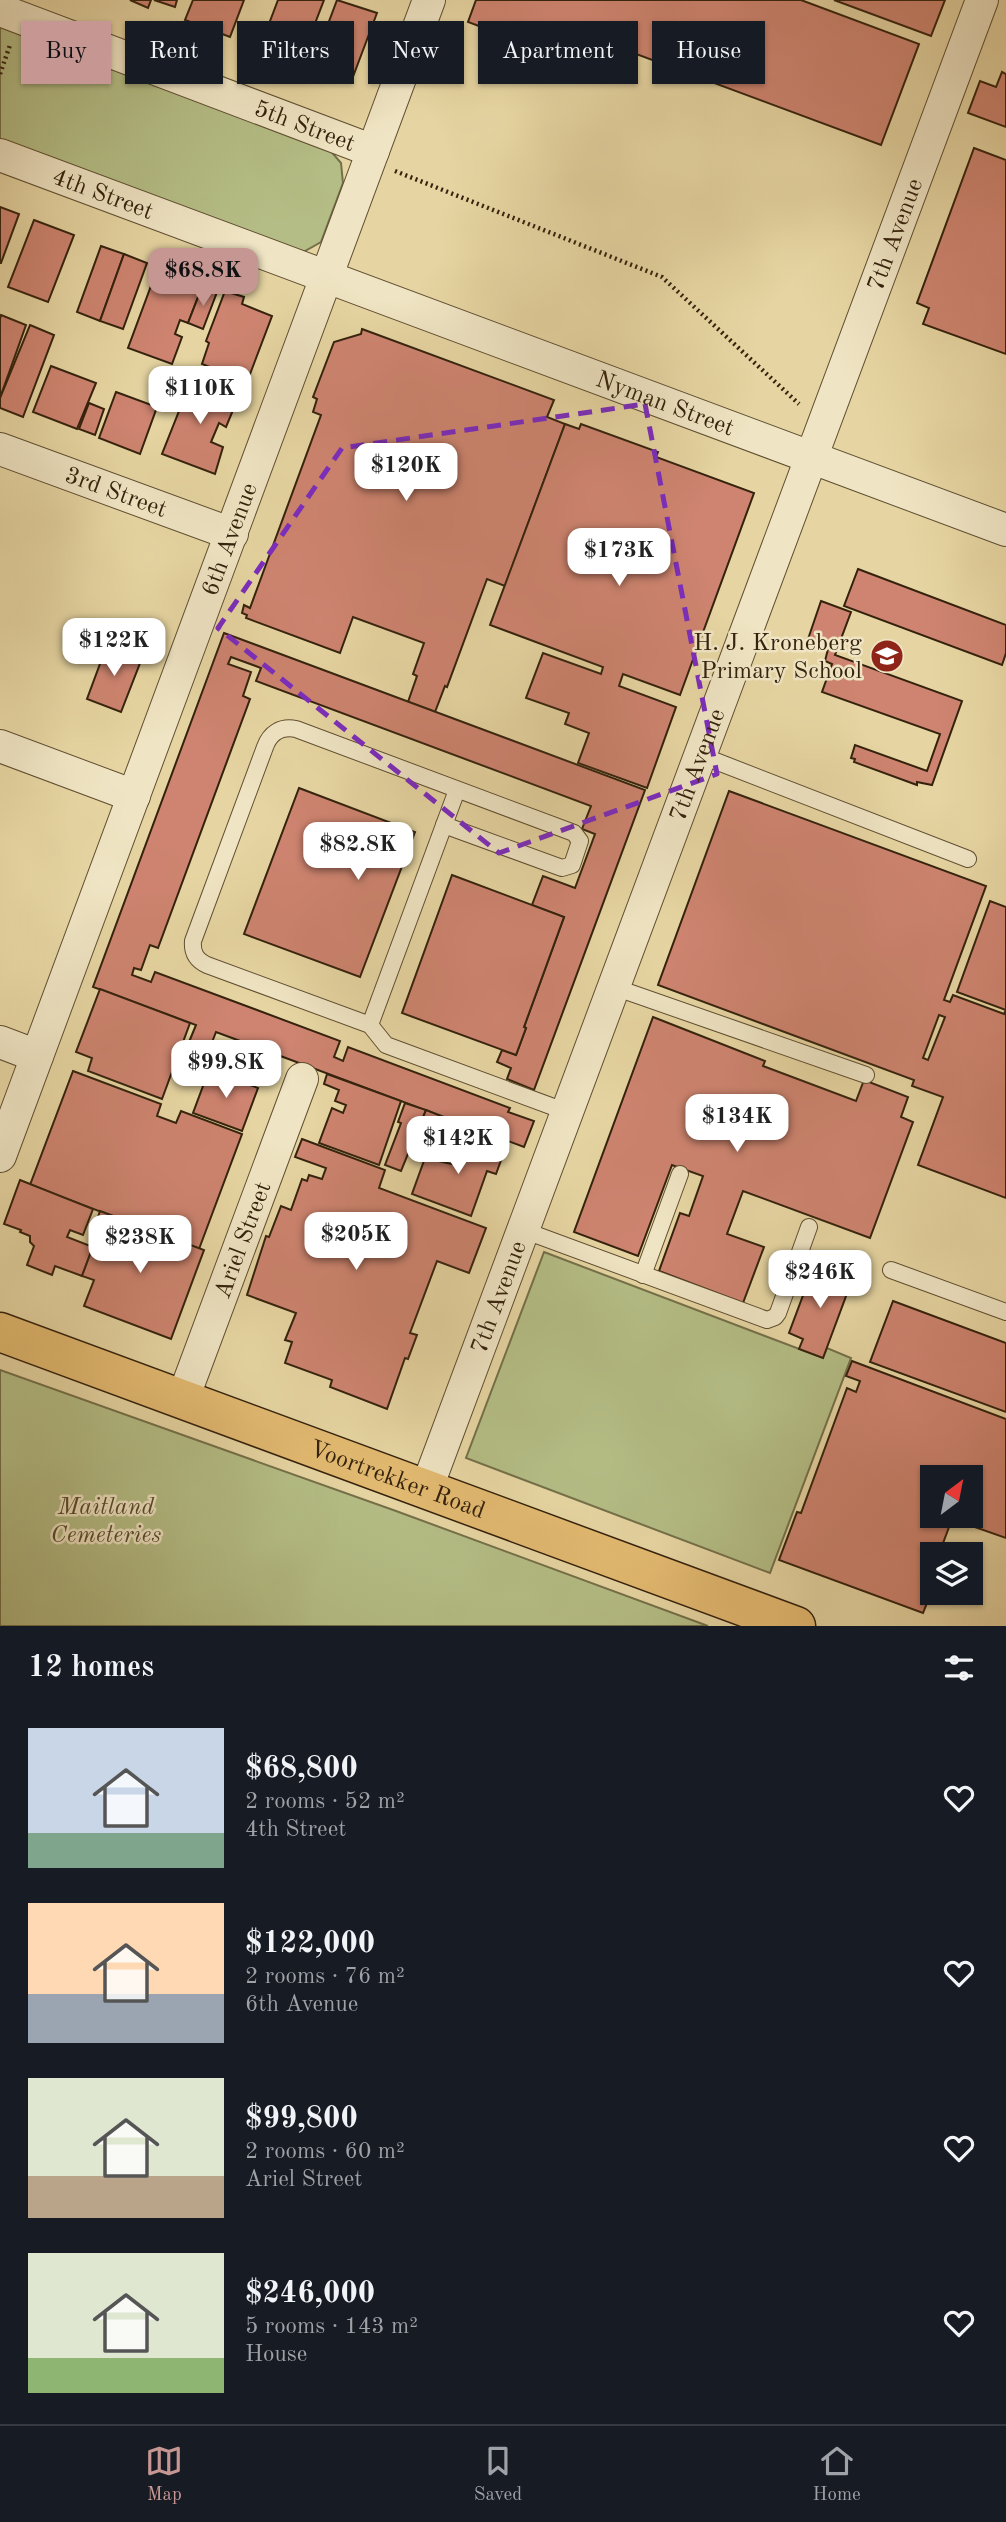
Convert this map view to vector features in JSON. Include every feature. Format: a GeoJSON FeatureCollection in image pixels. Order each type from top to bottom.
{"type":"FeatureCollection","features":[{"type":"Feature","properties":{"kind":"main road","name":"Voortrekker Road"},"geometry":{"type":"LineString","coordinates":[[0,1332],[796,1626]]}},
{"type":"Feature","properties":{"kind":"street","name":"6th Avenue"},"geometry":{"type":"LineString","coordinates":[[0,1156],[429,0]]}},
{"type":"Feature","properties":{"kind":"street","name":"7th Avenue"},"geometry":{"type":"LineString","coordinates":[[426,1490],[982,0]]}},
{"type":"Feature","properties":{"kind":"street","name":"5th Street"},"geometry":{"type":"LineString","coordinates":[[0,10],[371,156]]}},
{"type":"Feature","properties":{"kind":"street","name":"4th Street"},"geometry":{"type":"LineString","coordinates":[[0,155],[326,278]]}},
{"type":"Feature","properties":{"kind":"street","name":"Nyman Street"},"geometry":{"type":"LineString","coordinates":[[326,278],[1006,530]]}},
{"type":"Feature","properties":{"kind":"street","name":"3rd Street"},"geometry":{"type":"LineString","coordinates":[[0,449],[232,534]]}},
{"type":"Feature","properties":{"kind":"street"},"geometry":{"type":"LineString","coordinates":[[0,746],[134,796]]}},
{"type":"Feature","properties":{"kind":"street"},"geometry":{"type":"LineString","coordinates":[[0,1042],[37,1056]]}},
{"type":"Feature","properties":{"kind":"street","name":"Ariel Street"},"geometry":{"type":"LineString","coordinates":[[182,1401],[302,1079]]}},
{"type":"Feature","properties":{"kind":"lane"},"geometry":{"type":"LineString","coordinates":[[444,825],[562,868],[570,867],[580,841],[574,833],[296,729],[276,731],[265,747],[193,941],[194,954],[207,965],[370,1026],[386,1045],[567,1112]]}},
{"type":"Feature","properties":{"kind":"lane"},"geometry":{"type":"LineString","coordinates":[[700,755],[968,859]]}},
{"type":"Feature","properties":{"kind":"lane"},"geometry":{"type":"LineString","coordinates":[[370,1026],[457,790]]}},
{"type":"Feature","properties":{"kind":"lane"},"geometry":{"type":"LineString","coordinates":[[614,986],[866,1075]]}},
{"type":"Feature","properties":{"kind":"lane"},"geometry":{"type":"LineString","coordinates":[[643,1275],[680,1174]]}},
{"type":"Feature","properties":{"kind":"lane"},"geometry":{"type":"LineString","coordinates":[[523,1230],[771,1320],[778,1313],[809,1227]]}},
{"type":"Feature","properties":{"kind":"lane"},"geometry":{"type":"LineString","coordinates":[[891,1270],[1006,1312]]}},
{"type":"Feature","properties":{"kind":"path"},"geometry":{"type":"LineString","coordinates":[[371,156],[663,277],[822,426]]}},
{"type":"Feature","properties":{"kind":"highlighted area"},"geometry":{"type":"Polygon","coordinates":[[[645,404],[717,774],[499,853],[218,628],[342,448],[645,404]]]}},
{"type":"Feature","properties":{"kind":"green space"},"geometry":{"type":"Polygon","coordinates":[[[0,23],[21,31],[21,84],[111,84],[111,66],[125,71],[125,84],[159,84],[329,149],[341,163],[343,183],[321,242],[305,251],[295,251],[0,142],[0,23]]]}},
{"type":"Feature","properties":{"kind":"green space"},"geometry":{"type":"Polygon","coordinates":[[[544,1252],[823,1358],[827,1348],[851,1358],[770,1573],[466,1458],[544,1252]]]}},
{"type":"Feature","properties":{"kind":"green space","name":"Maitland Cemeteries"},"geometry":{"type":"Polygon","coordinates":[[[0,1370],[396,1511],[708,1626],[0,1626],[0,1370]]]}},
{"type":"Feature","properties":{"kind":"building"},"geometry":{"type":"Polygon","coordinates":[[[130,0],[151,0],[148,8],[130,0]]]}},
{"type":"Feature","properties":{"kind":"building"},"geometry":{"type":"Polygon","coordinates":[[[154,0],[177,0],[175,7],[154,0]]]}},
{"type":"Feature","properties":{"kind":"building"},"geometry":{"type":"Polygon","coordinates":[[[193,0],[244,0],[230,37],[223,34],[223,21],[185,20],[193,0]]]}},
{"type":"Feature","properties":{"kind":"building"},"geometry":{"type":"Polygon","coordinates":[[[278,0],[324,0],[316,21],[270,21],[278,0]]]}},
{"type":"Feature","properties":{"kind":"building"},"geometry":{"type":"Polygon","coordinates":[[[337,0],[377,13],[374,21],[368,21],[368,37],[354,74],[354,21],[329,21],[337,0]]]}},
{"type":"Feature","properties":{"kind":"building"},"geometry":{"type":"Polygon","coordinates":[[[476,0],[801,0],[919,44],[881,145],[717,84],[765,84],[765,21],[652,21],[652,60],[638,55],[638,21],[478,21],[478,26],[468,22],[476,0]]]}},
{"type":"Feature","properties":{"kind":"building"},"geometry":{"type":"Polygon","coordinates":[[[834,0],[945,0],[931,36],[834,0]]]}},
{"type":"Feature","properties":{"kind":"building"},"geometry":{"type":"Polygon","coordinates":[[[1002,72],[1006,74],[1006,127],[968,113],[980,81],[996,87],[1002,72]]]}},
{"type":"Feature","properties":{"kind":"building"},"geometry":{"type":"Polygon","coordinates":[[[974,148],[1006,160],[1006,354],[923,324],[929,308],[917,303],[974,148]]]}},
{"type":"Feature","properties":{"kind":"building"},"geometry":{"type":"Polygon","coordinates":[[[0,207],[19,214],[1,263],[0,263],[0,207]]]}},
{"type":"Feature","properties":{"kind":"building"},"geometry":{"type":"Polygon","coordinates":[[[34,220],[74,235],[48,302],[8,287],[34,220]]]}},
{"type":"Feature","properties":{"kind":"building"},"geometry":{"type":"Polygon","coordinates":[[[101,246],[124,254],[100,321],[77,312],[101,246]]]}},
{"type":"Feature","properties":{"kind":"building"},"geometry":{"type":"Polygon","coordinates":[[[124,254],[147,263],[123,329],[100,321],[124,254]]]}},
{"type":"Feature","properties":{"kind":"building"},"geometry":{"type":"Polygon","coordinates":[[[158,267],[203,284],[188,323],[180,320],[175,334],[182,337],[172,364],[128,348],[158,267]]]}},
{"type":"Feature","properties":{"kind":"building"},"geometry":{"type":"Polygon","coordinates":[[[202,287],[217,292],[203,329],[188,323],[202,287]]]}},
{"type":"Feature","properties":{"kind":"building"},"geometry":{"type":"Polygon","coordinates":[[[225,291],[244,297],[242,304],[272,316],[247,382],[202,364],[209,343],[206,341],[225,291]]]}},
{"type":"Feature","properties":{"kind":"building"},"geometry":{"type":"Polygon","coordinates":[[[1,315],[26,325],[0,398],[0,319],[1,315]]]}},
{"type":"Feature","properties":{"kind":"building"},"geometry":{"type":"Polygon","coordinates":[[[30,325],[54,335],[23,417],[0,408],[0,398],[30,325]]]}},
{"type":"Feature","properties":{"kind":"building"},"geometry":{"type":"Polygon","coordinates":[[[362,329],[554,400],[547,417],[565,424],[505,586],[487,579],[435,712],[408,702],[417,676],[413,674],[424,643],[353,617],[340,653],[246,618],[247,615],[242,613],[244,605],[250,608],[321,415],[313,412],[317,399],[313,397],[334,342],[361,334],[362,329]]]}},
{"type":"Feature","properties":{"kind":"building"},"geometry":{"type":"Polygon","coordinates":[[[51,366],[96,383],[77,429],[33,412],[51,366]]]}},
{"type":"Feature","properties":{"kind":"building"},"geometry":{"type":"Polygon","coordinates":[[[197,377],[218,385],[217,390],[238,398],[226,427],[219,423],[211,442],[223,447],[215,474],[162,454],[187,391],[190,392],[197,377]]]}},
{"type":"Feature","properties":{"kind":"building"},"geometry":{"type":"Polygon","coordinates":[[[116,392],[157,407],[140,454],[99,438],[116,392]]]}},
{"type":"Feature","properties":{"kind":"building"},"geometry":{"type":"Polygon","coordinates":[[[89,403],[104,409],[95,435],[79,429],[89,403]]]}},
{"type":"Feature","properties":{"kind":"building"},"geometry":{"type":"Polygon","coordinates":[[[565,424],[579,429],[581,424],[658,452],[656,457],[754,493],[680,695],[623,674],[619,686],[676,707],[647,788],[578,763],[589,733],[565,724],[569,713],[526,698],[543,653],[601,674],[603,667],[490,625],[565,424]]]}},
{"type":"Feature","properties":{"kind":"building"},"geometry":{"type":"Polygon","coordinates":[[[858,569],[1006,625],[1006,653],[1002,665],[844,606],[858,569]]]}},
{"type":"Feature","properties":{"kind":"building"},"geometry":{"type":"Polygon","coordinates":[[[821,601],[851,612],[835,655],[962,701],[932,785],[917,782],[917,785],[854,762],[855,759],[851,758],[855,745],[927,771],[940,734],[822,692],[832,664],[825,661],[828,649],[807,642],[821,601]]]}},
{"type":"Feature","properties":{"kind":"building"},"geometry":{"type":"Polygon","coordinates":[[[224,633],[645,790],[534,1090],[507,1079],[511,1068],[497,1062],[502,1050],[516,1055],[564,917],[532,905],[543,876],[575,888],[595,834],[582,829],[591,806],[256,681],[261,668],[231,657],[228,664],[251,672],[243,696],[250,699],[158,948],[150,945],[141,970],[134,968],[132,975],[151,982],[155,972],[340,1041],[334,1057],[343,1061],[348,1047],[510,1108],[508,1112],[534,1121],[524,1147],[216,1032],[209,1050],[189,1042],[196,1025],[93,987],[224,633]]]}},
{"type":"Feature","properties":{"kind":"building"},"geometry":{"type":"Polygon","coordinates":[[[107,645],[142,658],[121,712],[87,699],[107,645]]]}},
{"type":"Feature","properties":{"kind":"building"},"geometry":{"type":"Polygon","coordinates":[[[299,788],[415,832],[360,977],[244,934],[299,788]]]}},
{"type":"Feature","properties":{"kind":"building"},"geometry":{"type":"Polygon","coordinates":[[[729,791],[986,886],[944,1000],[950,1002],[953,995],[1004,1014],[1006,1010],[1006,1198],[918,1165],[943,1097],[912,1086],[914,1080],[658,985],[729,791]],[[939,1015],[923,1058],[928,1060],[945,1017],[939,1015]]]}},
{"type":"Feature","properties":{"kind":"building"},"geometry":{"type":"Polygon","coordinates":[[[452,875],[564,917],[516,1055],[402,1013],[452,875]]]}},
{"type":"Feature","properties":{"kind":"building"},"geometry":{"type":"Polygon","coordinates":[[[990,901],[1006,907],[1006,1010],[957,992],[990,901]]]}},
{"type":"Feature","properties":{"kind":"building"},"geometry":{"type":"Polygon","coordinates":[[[100,989],[190,1023],[162,1099],[88,1071],[92,1058],[76,1052],[100,989]]]}},
{"type":"Feature","properties":{"kind":"building"},"geometry":{"type":"Polygon","coordinates":[[[653,1017],[765,1061],[763,1066],[856,1101],[864,1080],[908,1097],[901,1117],[913,1122],[870,1238],[743,1191],[727,1234],[764,1247],[743,1303],[659,1271],[680,1213],[689,1216],[703,1176],[672,1165],[638,1256],[574,1232],[653,1017]]]}},
{"type":"Feature","properties":{"kind":"building"},"geometry":{"type":"Polygon","coordinates":[[[209,1070],[258,1088],[242,1131],[193,1113],[209,1070]]]}},
{"type":"Feature","properties":{"kind":"building"},"geometry":{"type":"Polygon","coordinates":[[[73,1071],[161,1104],[157,1116],[176,1123],[181,1111],[242,1134],[199,1249],[30,1185],[73,1071]]]}},
{"type":"Feature","properties":{"kind":"building"},"geometry":{"type":"Polygon","coordinates":[[[327,1074],[401,1101],[379,1165],[319,1143],[332,1108],[343,1113],[346,1105],[335,1101],[339,1090],[324,1084],[327,1074]]]}},
{"type":"Feature","properties":{"kind":"building"},"geometry":{"type":"Polygon","coordinates":[[[405,1103],[426,1110],[401,1171],[385,1165],[401,1123],[398,1122],[405,1103]]]}},
{"type":"Feature","properties":{"kind":"building"},"geometry":{"type":"Polygon","coordinates":[[[426,1110],[459,1123],[454,1135],[439,1129],[429,1154],[415,1148],[426,1110]]]}},
{"type":"Feature","properties":{"kind":"building"},"geometry":{"type":"Polygon","coordinates":[[[459,1136],[504,1152],[496,1174],[487,1171],[471,1216],[412,1194],[425,1158],[452,1164],[454,1159],[451,1158],[459,1136]]]}},
{"type":"Feature","properties":{"kind":"building"},"geometry":{"type":"Polygon","coordinates":[[[302,1139],[385,1170],[379,1188],[486,1228],[469,1273],[437,1261],[410,1333],[417,1335],[408,1359],[405,1358],[387,1409],[330,1387],[332,1380],[285,1363],[292,1342],[285,1340],[296,1313],[247,1295],[266,1236],[269,1237],[281,1206],[291,1210],[302,1179],[307,1181],[309,1175],[322,1179],[326,1168],[295,1157],[302,1139]]]}},
{"type":"Feature","properties":{"kind":"building"},"geometry":{"type":"Polygon","coordinates":[[[20,1180],[93,1209],[83,1235],[70,1230],[67,1237],[93,1247],[82,1276],[55,1266],[52,1275],[27,1265],[34,1246],[30,1242],[30,1236],[4,1224],[20,1180]]]}},
{"type":"Feature","properties":{"kind":"building"},"geometry":{"type":"Polygon","coordinates":[[[100,1211],[204,1250],[171,1339],[84,1306],[94,1280],[82,1276],[103,1219],[98,1217],[100,1211]]]}},
{"type":"Feature","properties":{"kind":"building"},"geometry":{"type":"Polygon","coordinates":[[[814,1266],[852,1280],[823,1358],[799,1349],[803,1339],[789,1333],[814,1266]]]}},
{"type":"Feature","properties":{"kind":"building"},"geometry":{"type":"Polygon","coordinates":[[[893,1301],[1006,1343],[1006,1412],[870,1362],[893,1301]]]}},
{"type":"Feature","properties":{"kind":"building"},"geometry":{"type":"Polygon","coordinates":[[[852,1361],[1006,1419],[1006,1538],[978,1528],[984,1528],[984,1465],[920,1465],[920,1528],[949,1528],[943,1542],[920,1542],[920,1605],[926,1605],[923,1613],[779,1560],[797,1512],[801,1513],[847,1388],[856,1392],[860,1381],[846,1376],[852,1361]]]}},
{"type":"Feature","properties":{"kind":"place","name":"H. J. Kroneberg Primary School"},"geometry":{"type":"Point","coordinates":[887,656]}}]}
